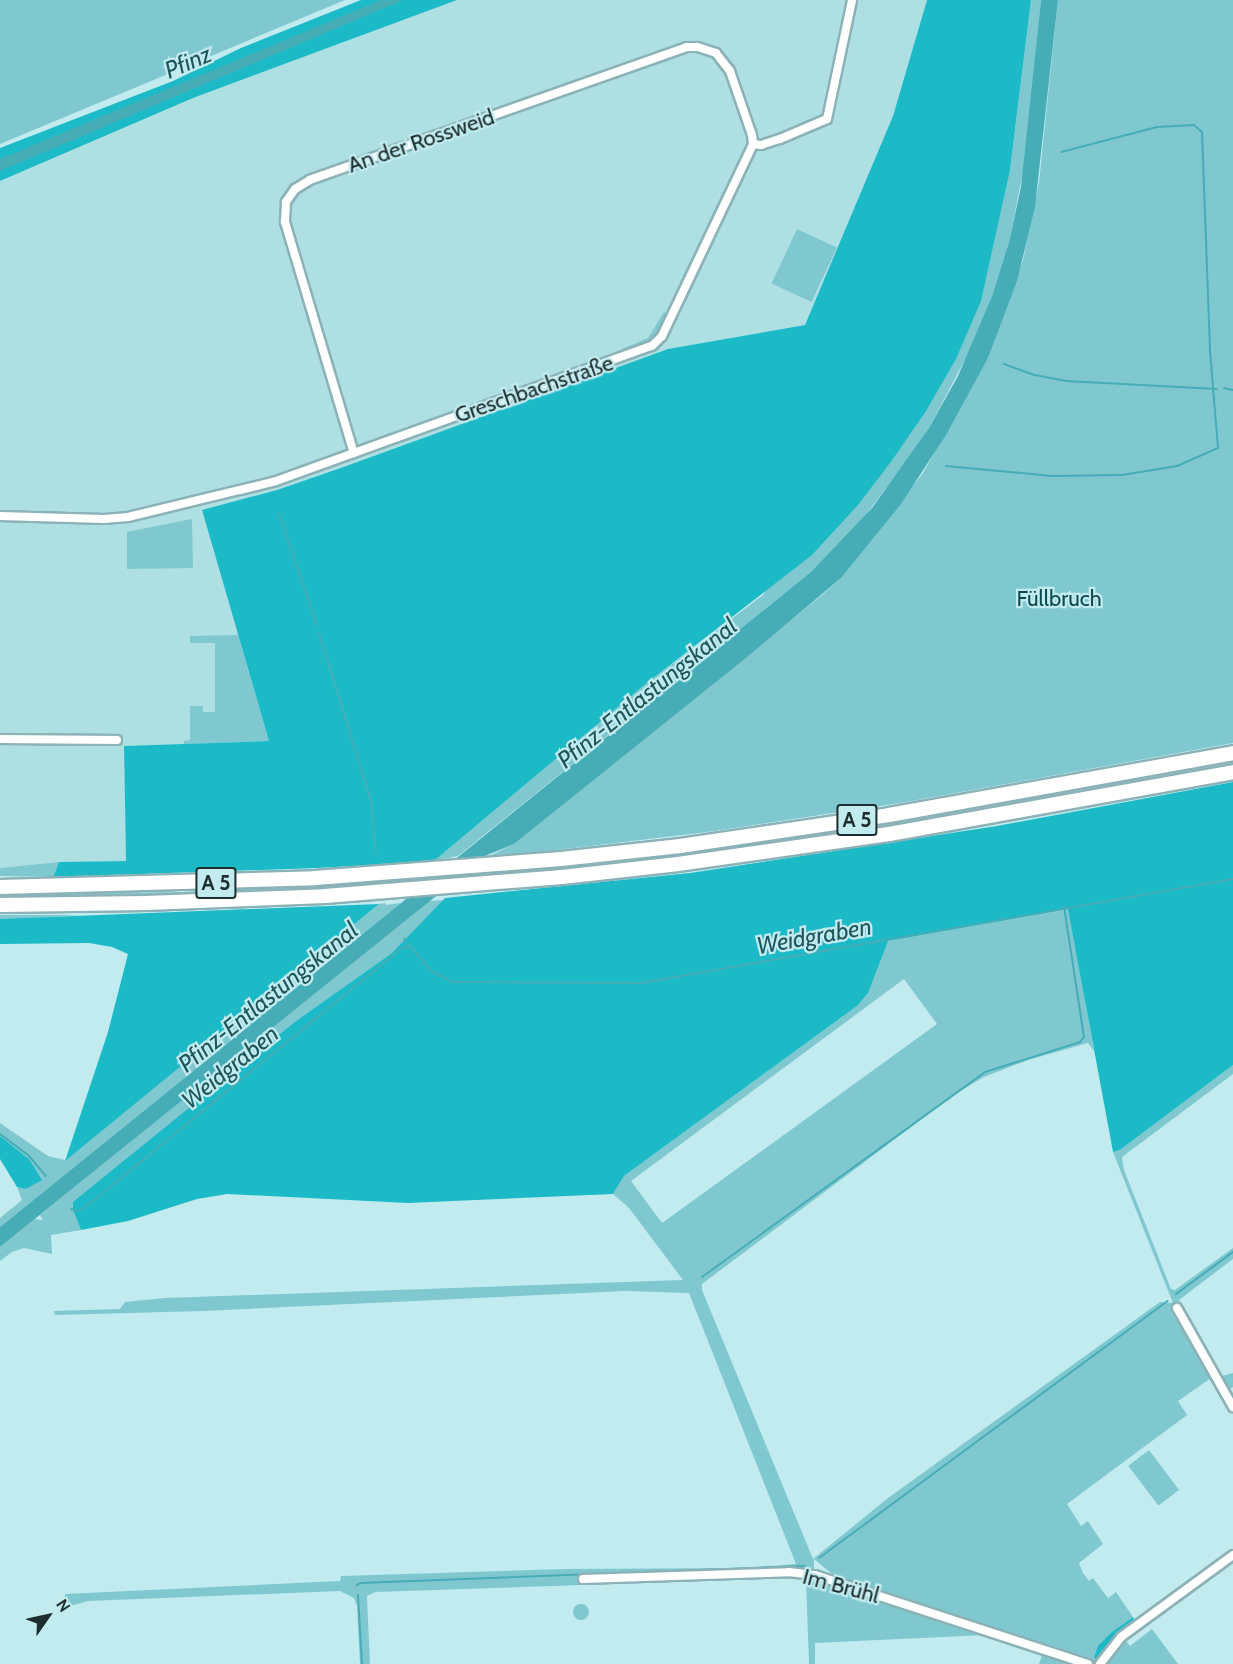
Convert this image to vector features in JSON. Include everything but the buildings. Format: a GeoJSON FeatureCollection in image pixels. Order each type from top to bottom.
{"type":"FeatureCollection","features":[{"type":"Feature","properties":{"kind":"highway","name":"A 5"},"geometry":{"type":"LineString","coordinates":[[0,887],[211,883],[477,867],[770,833],[900,813],[1233,753]]}},
{"type":"Feature","properties":{"kind":"highway","name":"A 5"},"geometry":{"type":"LineString","coordinates":[[0,904],[157,903],[451,888],[593,874],[889,834],[1233,772]]}},
{"type":"Feature","properties":{"kind":"street"},"geometry":{"type":"LineString","coordinates":[[753,144],[760,145],[780,139],[827,119],[852,0]]}},
{"type":"Feature","properties":{"kind":"street","name":"An der Rossweid"},"geometry":{"type":"LineString","coordinates":[[354,453],[285,222],[286,202],[295,189],[310,180],[687,47],[708,49],[724,61],[752,135],[753,144]]}},
{"type":"Feature","properties":{"kind":"street","name":"Greschbachstraße"},"geometry":{"type":"LineString","coordinates":[[0,516],[104,519],[139,515],[276,481],[652,346],[662,336],[753,144]]}},
{"type":"Feature","properties":{"kind":"street"},"geometry":{"type":"LineString","coordinates":[[0,739],[117,740]]}},
{"type":"Feature","properties":{"kind":"street"},"geometry":{"type":"LineString","coordinates":[[1177,1308],[1233,1407]]}},
{"type":"Feature","properties":{"kind":"street"},"geometry":{"type":"LineString","coordinates":[[1100,1664],[1121,1638],[1233,1555]]}},
{"type":"Feature","properties":{"kind":"street","name":"Im Brühl"},"geometry":{"type":"LineString","coordinates":[[583,1579],[789,1572],[815,1575],[1088,1664]]}},
{"type":"Feature","properties":{"kind":"shaded area"},"geometry":{"type":"Polygon","coordinates":[[[361,0],[457,0],[193,98],[0,181],[0,148],[173,81],[241,48],[361,0]]]}},
{"type":"Feature","properties":{"kind":"shaded area"},"geometry":{"type":"Polygon","coordinates":[[[381,0],[403,0],[0,171],[0,159],[381,0]]]}},
{"type":"Feature","properties":{"kind":"shaded area"},"geometry":{"type":"Polygon","coordinates":[[[457,0],[927,0],[893,116],[805,325],[668,349],[281,491],[202,510],[269,741],[124,746],[126,861],[59,862],[0,868],[0,181],[193,98],[457,0]]]}},
{"type":"Feature","properties":{"kind":"shaded area"},"geometry":{"type":"Polygon","coordinates":[[[927,0],[1031,0],[1010,170],[981,301],[956,359],[926,411],[893,459],[858,505],[812,555],[643,686],[434,861],[318,868],[53,877],[59,862],[126,861],[124,746],[269,741],[202,510],[277,490],[338,469],[668,349],[805,325],[893,116],[927,0]]]}},
{"type":"Feature","properties":{"kind":"shaded area"},"geometry":{"type":"Polygon","coordinates":[[[1041,0],[1058,0],[1035,207],[1017,281],[988,358],[946,435],[901,504],[841,578],[747,657],[514,844],[487,855],[0,1247],[0,1227],[812,571],[872,508],[929,428],[958,376],[992,296],[1009,242],[1021,187],[1041,0]]]}},
{"type":"Feature","properties":{"kind":"shaded area"},"geometry":{"type":"Polygon","coordinates":[[[1233,782],[1233,1065],[1120,1150],[1113,1152],[1068,909],[888,941],[868,993],[857,1006],[624,1176],[613,1194],[408,1203],[227,1194],[197,1199],[128,1221],[81,1230],[73,1210],[73,1202],[296,1021],[392,953],[445,898],[690,873],[997,826],[1233,782]]]}},
{"type":"Feature","properties":{"kind":"shaded area"},"geometry":{"type":"Polygon","coordinates":[[[379,904],[65,1161],[108,1032],[128,954],[112,947],[89,943],[0,944],[0,919],[379,904]]]}},
{"type":"Feature","properties":{"kind":"shaded area"},"geometry":{"type":"Polygon","coordinates":[[[0,1136],[29,1159],[42,1180],[26,1189],[17,1187],[0,1159],[0,1136]]]}},
{"type":"Feature","properties":{"kind":"shaded area"},"geometry":{"type":"Polygon","coordinates":[[[1133,1617],[1138,1627],[1099,1660],[1094,1658],[1098,1646],[1112,1632],[1133,1617]]]}},
{"type":"Feature","properties":{"kind":"green space"},"geometry":{"type":"Polygon","coordinates":[[[0,0],[345,0],[0,144],[0,0]]]}},
{"type":"Feature","properties":{"kind":"green space"},"geometry":{"type":"Polygon","coordinates":[[[1031,0],[1041,0],[1024,167],[1009,242],[992,296],[969,352],[929,428],[910,456],[859,524],[812,571],[458,856],[434,861],[643,686],[763,595],[1010,170],[1031,0]]]}},
{"type":"Feature","properties":{"kind":"green space","name":"Füllbruch"},"geometry":{"type":"Polygon","coordinates":[[[1058,0],[1233,0],[1233,743],[906,802],[715,831],[516,855],[489,856],[514,844],[822,595],[841,578],[923,473],[988,358],[1023,260],[1039,182],[1058,0]]]}},
{"type":"Feature","properties":{"kind":"green space"},"geometry":{"type":"Polygon","coordinates":[[[797,229],[837,248],[812,302],[772,283],[797,229]]]}},
{"type":"Feature","properties":{"kind":"green space"},"geometry":{"type":"Polygon","coordinates":[[[664,312],[668,314],[652,341],[624,354],[622,349],[648,338],[664,312]]]}},
{"type":"Feature","properties":{"kind":"green space"},"geometry":{"type":"Polygon","coordinates":[[[192,519],[193,568],[127,569],[127,532],[192,519]]]}},
{"type":"Feature","properties":{"kind":"green space"},"geometry":{"type":"Polygon","coordinates":[[[238,635],[269,741],[184,744],[184,741],[190,740],[190,706],[203,706],[203,712],[215,712],[215,643],[190,643],[190,636],[238,635]]]}},
{"type":"Feature","properties":{"kind":"green space"},"geometry":{"type":"Polygon","coordinates":[[[901,821],[901,824],[695,854],[464,878],[468,875],[673,854],[901,821]]]}},
{"type":"Feature","properties":{"kind":"green space"},"geometry":{"type":"Polygon","coordinates":[[[59,862],[53,877],[0,876],[0,868],[59,862]]]}},
{"type":"Feature","properties":{"kind":"green space"},"geometry":{"type":"Polygon","coordinates":[[[426,879],[412,883],[244,892],[0,897],[0,894],[183,892],[426,879]]]}},
{"type":"Feature","properties":{"kind":"green space"},"geometry":{"type":"Polygon","coordinates":[[[446,900],[392,953],[296,1021],[73,1210],[81,1230],[51,1235],[52,1254],[24,1248],[12,1252],[0,1261],[0,1247],[35,1219],[43,1220],[40,1215],[429,901],[446,900]]]}},
{"type":"Feature","properties":{"kind":"green space"},"geometry":{"type":"Polygon","coordinates":[[[385,903],[386,905],[401,903],[0,1227],[0,1218],[22,1200],[17,1187],[26,1189],[29,1159],[0,1136],[0,1123],[48,1156],[65,1160],[379,904],[385,903]]]}},
{"type":"Feature","properties":{"kind":"green space"},"geometry":{"type":"Polygon","coordinates":[[[1069,909],[1094,1051],[1088,1043],[1028,1060],[984,1077],[955,1094],[702,1284],[702,1290],[813,1559],[888,1498],[1160,1302],[1173,1303],[1113,1152],[1120,1150],[1233,1065],[1233,1074],[1122,1157],[1124,1170],[1171,1289],[1175,1290],[1233,1248],[1233,1259],[1179,1300],[1216,1368],[1222,1376],[1233,1373],[1233,1387],[1224,1393],[1214,1376],[1178,1401],[1187,1415],[1067,1504],[1081,1526],[1088,1521],[1103,1544],[1079,1563],[1083,1573],[1089,1581],[1093,1578],[1108,1598],[1116,1592],[1133,1617],[1112,1632],[1124,1638],[1130,1646],[1152,1629],[1178,1664],[1096,1664],[837,1578],[814,1559],[814,1578],[1065,1659],[1065,1664],[1039,1664],[1042,1655],[985,1635],[815,1643],[815,1664],[809,1664],[806,1580],[766,1577],[685,1581],[685,1574],[584,1577],[582,1585],[375,1592],[367,1596],[370,1664],[360,1664],[357,1606],[354,1598],[340,1591],[88,1601],[63,1608],[65,1594],[340,1581],[341,1576],[566,1569],[746,1568],[796,1564],[689,1293],[624,1291],[204,1311],[55,1315],[54,1311],[120,1309],[125,1302],[165,1298],[683,1280],[629,1208],[613,1194],[624,1176],[857,1006],[888,941],[1069,909]],[[904,979],[631,1181],[662,1223],[937,1024],[904,979]]]}},
{"type":"Feature","properties":{"kind":"green space"},"geometry":{"type":"Polygon","coordinates":[[[0,915],[82,915],[0,919],[0,915]]]}},
{"type":"Feature","properties":{"kind":"green space"},"geometry":{"type":"Polygon","coordinates":[[[1149,1450],[1179,1490],[1158,1506],[1128,1466],[1149,1450]]]}},
{"type":"Feature","properties":{"kind":"green space"},"geometry":{"type":"Polygon","coordinates":[[[578,1604],[584,1604],[589,1612],[587,1618],[578,1620],[573,1615],[573,1609],[578,1604]]]}},
{"type":"Feature","properties":{"kind":"waterway"},"geometry":{"type":"LineString","coordinates":[[946,466],[1052,476],[1122,475],[1177,466],[1218,448],[1210,350],[1202,132],[1194,125],[1157,127],[1061,152]]}},
{"type":"Feature","properties":{"kind":"waterway"},"geometry":{"type":"LineString","coordinates":[[1004,364],[1035,375],[1066,381],[1217,389]]}},
{"type":"Feature","properties":{"kind":"waterway"},"geometry":{"type":"LineString","coordinates":[[1224,388],[1233,390]]}},
{"type":"Feature","properties":{"kind":"waterway","name":"Weidgraben"},"geometry":{"type":"LineString","coordinates":[[279,513],[317,626]]}},
{"type":"Feature","properties":{"kind":"waterway","name":"Weidgraben"},"geometry":{"type":"LineString","coordinates":[[319,633],[371,801],[376,855]]}},
{"type":"Feature","properties":{"kind":"waterway","name":"Weidgraben"},"geometry":{"type":"LineString","coordinates":[[404,939],[431,971],[453,982],[641,983],[1233,879]]}},
{"type":"Feature","properties":{"kind":"waterway"},"geometry":{"type":"LineString","coordinates":[[702,1277],[985,1072],[1080,1042],[1084,1037],[1064,907]]}},
{"type":"Feature","properties":{"kind":"waterway","name":"Weidgraben"},"geometry":{"type":"LineString","coordinates":[[71,1209],[77,1211],[83,1209],[403,947],[409,948]]}},
{"type":"Feature","properties":{"kind":"waterway","name":"Weidgraben"},"geometry":{"type":"LineString","coordinates":[[0,1134],[29,1156],[46,1176]]}},
{"type":"Feature","properties":{"kind":"waterway"},"geometry":{"type":"LineString","coordinates":[[1176,1294],[1233,1252]]}},
{"type":"Feature","properties":{"kind":"waterway"},"geometry":{"type":"LineString","coordinates":[[819,1558],[1167,1301]]}},
{"type":"Feature","properties":{"kind":"waterway"},"geometry":{"type":"LineString","coordinates":[[1229,1393],[1233,1398]]}},
{"type":"Feature","properties":{"kind":"waterway"},"geometry":{"type":"LineString","coordinates":[[357,1585],[361,1583],[806,1566]]}},
{"type":"Feature","properties":{"kind":"waterway"},"geometry":{"type":"LineString","coordinates":[[358,1595],[362,1664]]}},
{"type":"Feature","properties":{"kind":"water label","name":"Pfinz"},"geometry":{"type":"Point","coordinates":[188,62]}},
{"type":"Feature","properties":{"kind":"water label","name":"Pfinz-Entlastungskanal"},"geometry":{"type":"Point","coordinates":[647,693]}},
{"type":"Feature","properties":{"kind":"water label","name":"Pfinz-Entlastungskanal"},"geometry":{"type":"Point","coordinates":[268,997]}}]}
